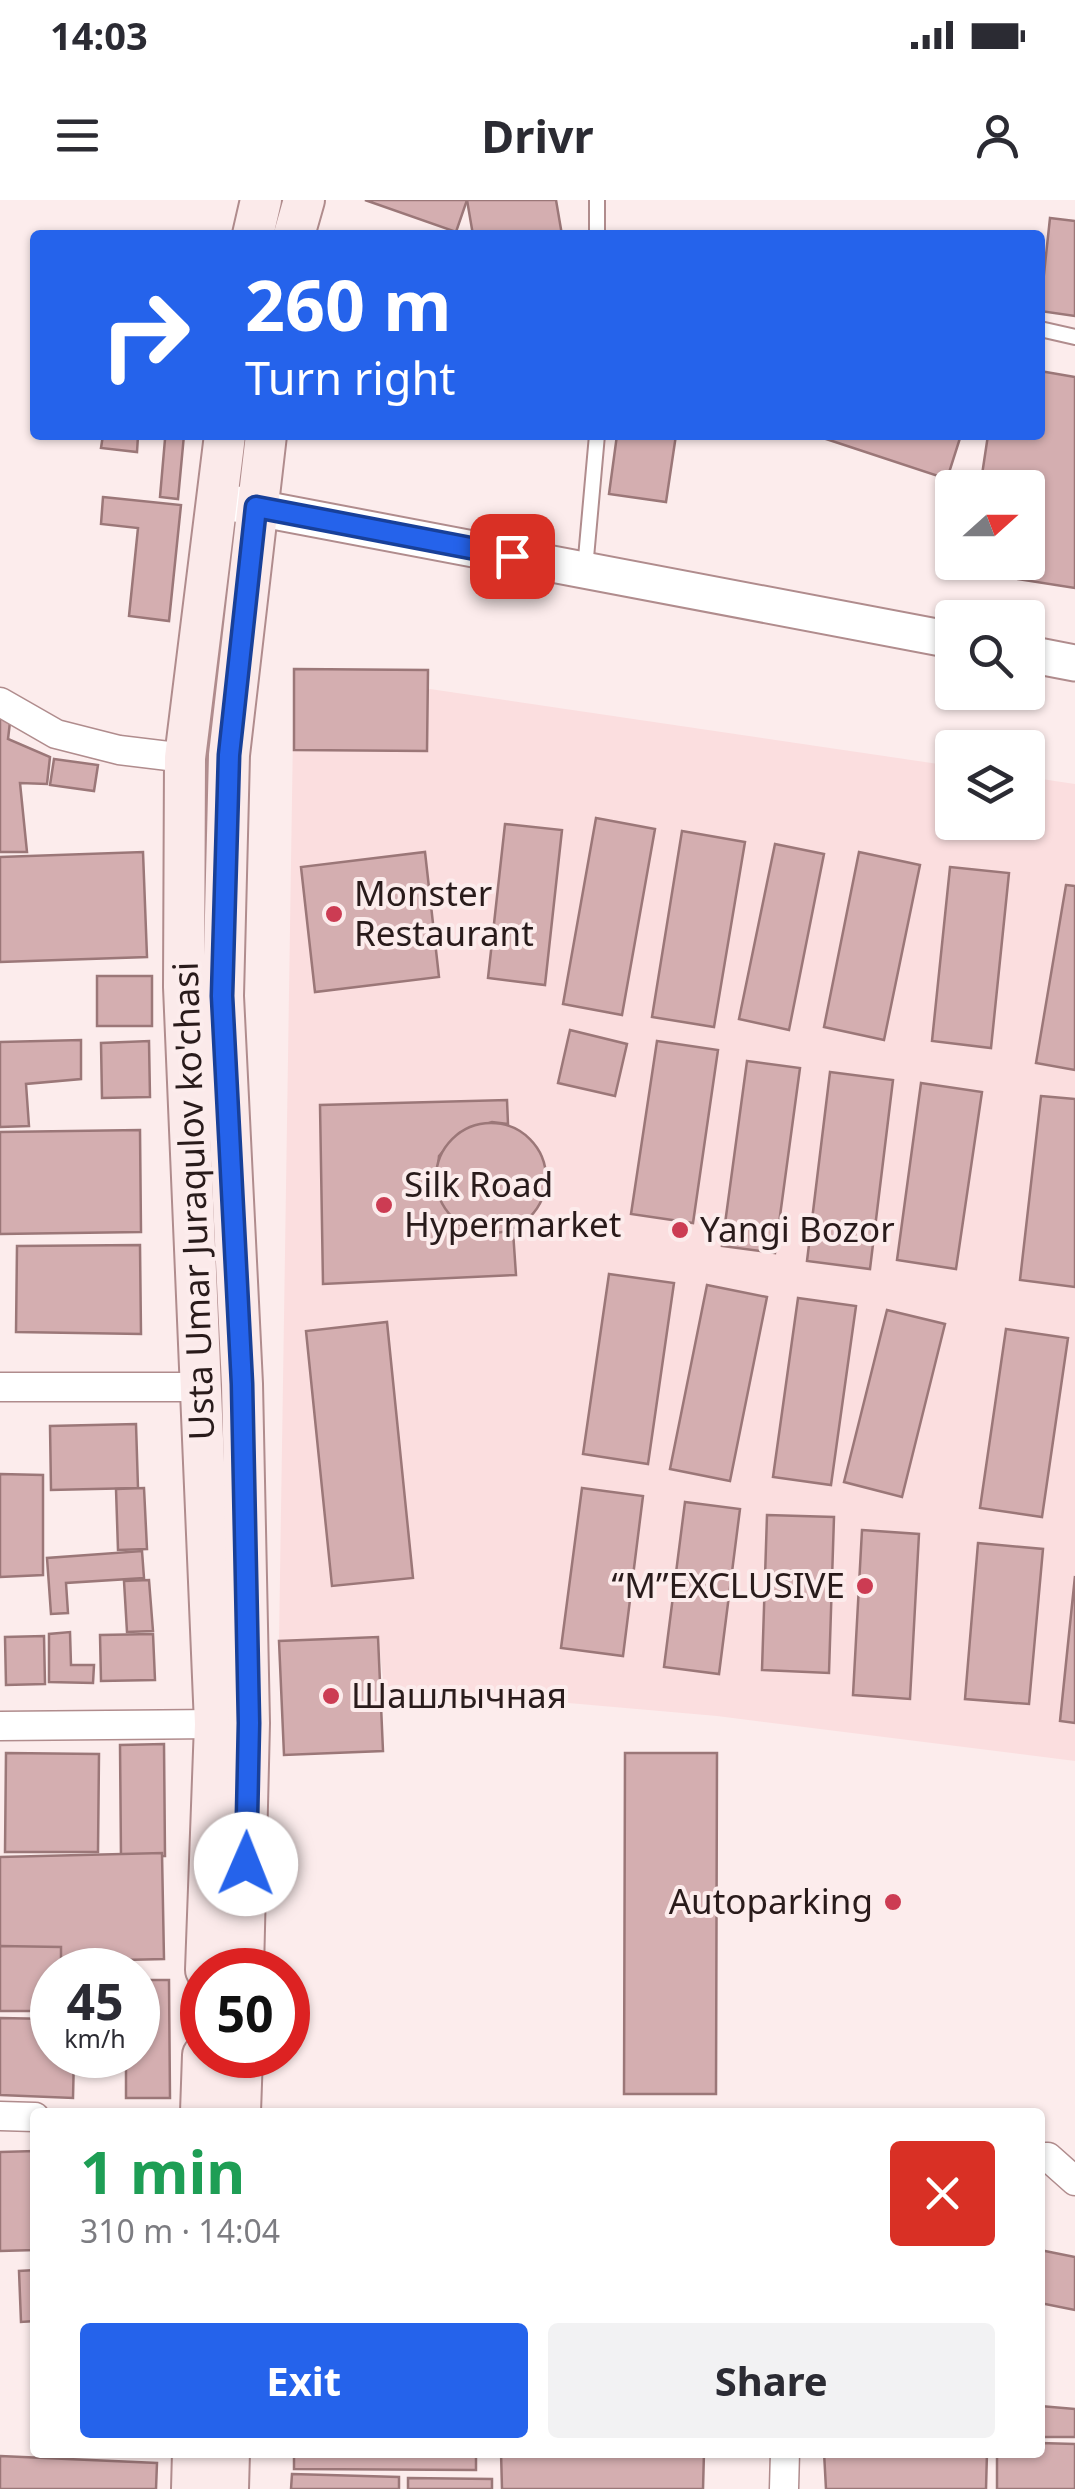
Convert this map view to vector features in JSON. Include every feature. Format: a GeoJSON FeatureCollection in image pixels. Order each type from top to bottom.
{"type":"FeatureCollection","features":[{"type":"Feature","properties":{"kind":"main road"},"geometry":{"type":"LineString","coordinates":[[254,230],[261,200]]}},
{"type":"Feature","properties":{"kind":"main road"},"geometry":{"type":"LineString","coordinates":[[295,230],[304,200]]}},
{"type":"Feature","properties":{"kind":"main road","name":"Usta Umar Juraqulov ko'chasi"},"geometry":{"type":"LineString","coordinates":[[207,1948],[215,1724],[184,987],[185,758],[224,440]]}},
{"type":"Feature","properties":{"kind":"main road","name":"Usta Umar Juraqulov ko'chasi"},"geometry":{"type":"LineString","coordinates":[[244,1948],[249,1723],[244,1484],[222,996],[229,755],[265,440]]}},
{"type":"Feature","properties":{"kind":"main road"},"geometry":{"type":"LineString","coordinates":[[201,2108],[202,2078]]}},
{"type":"Feature","properties":{"kind":"main road"},"geometry":{"type":"LineString","coordinates":[[240,2108],[241,2078]]}},
{"type":"Feature","properties":{"kind":"main road"},"geometry":{"type":"LineString","coordinates":[[192,2489],[193,2458]]}},
{"type":"Feature","properties":{"kind":"main road"},"geometry":{"type":"LineString","coordinates":[[228,2489],[229,2458]]}},
{"type":"Feature","properties":{"kind":"street"},"geometry":{"type":"LineString","coordinates":[[216,500],[935,637]]}},
{"type":"Feature","properties":{"kind":"street"},"geometry":{"type":"LineString","coordinates":[[1045,657],[1075,663]]}},
{"type":"Feature","properties":{"kind":"street"},"geometry":{"type":"LineString","coordinates":[[0,702],[56,734],[119,750],[185,758]]}},
{"type":"Feature","properties":{"kind":"street"},"geometry":{"type":"LineString","coordinates":[[0,1387],[202,1387]]}},
{"type":"Feature","properties":{"kind":"street"},"geometry":{"type":"LineString","coordinates":[[0,1726],[215,1724]]}},
{"type":"Feature","properties":{"kind":"street"},"geometry":{"type":"LineString","coordinates":[[0,2116],[30,2116]]}},
{"type":"Feature","properties":{"kind":"street"},"geometry":{"type":"LineString","coordinates":[[1045,2158],[1075,2180]]}},
{"type":"Feature","properties":{"kind":"street"},"geometry":{"type":"LineString","coordinates":[[784,2489],[785,2458]]}},
{"type":"Feature","properties":{"kind":"lane"},"geometry":{"type":"LineString","coordinates":[[597,200],[597,230]]}},
{"type":"Feature","properties":{"kind":"lane"},"geometry":{"type":"LineString","coordinates":[[1045,330],[1075,337]]}},
{"type":"Feature","properties":{"kind":"lane"},"geometry":{"type":"LineString","coordinates":[[585,570],[597,440]]}},
{"type":"Feature","properties":{"kind":"shaded area","name":"Yangi Bozor"},"geometry":{"type":"Polygon","coordinates":[[[294,669],[935,763],[935,840],[1045,840],[1045,780],[1075,784],[1075,1761],[717,1716],[384,1687],[378,1637],[279,1641],[294,669]]]}},
{"type":"Feature","properties":{"kind":"building"},"geometry":{"type":"Polygon","coordinates":[[[365,200],[467,200],[457,230],[365,200]]]}},
{"type":"Feature","properties":{"kind":"building"},"geometry":{"type":"Polygon","coordinates":[[[467,200],[556,200],[561,230],[472,230],[467,200]]]}},
{"type":"Feature","properties":{"kind":"building"},"geometry":{"type":"Polygon","coordinates":[[[1050,218],[1075,221],[1075,316],[1045,312],[1050,218]]]}},
{"type":"Feature","properties":{"kind":"building"},"geometry":{"type":"Polygon","coordinates":[[[1045,372],[1075,377],[1075,588],[1024,580],[1045,580],[1045,470],[983,470],[987,440],[1045,440],[1045,372]]]}},
{"type":"Feature","properties":{"kind":"building"},"geometry":{"type":"Polygon","coordinates":[[[102,440],[138,440],[137,452],[101,448],[102,440]]]}},
{"type":"Feature","properties":{"kind":"building"},"geometry":{"type":"Polygon","coordinates":[[[165,440],[184,440],[178,499],[160,497],[165,440]]]}},
{"type":"Feature","properties":{"kind":"building"},"geometry":{"type":"Polygon","coordinates":[[[616,440],[675,440],[666,502],[609,494],[616,440]]]}},
{"type":"Feature","properties":{"kind":"building"},"geometry":{"type":"Polygon","coordinates":[[[829,440],[959,440],[950,470],[935,470],[935,475],[829,440]]]}},
{"type":"Feature","properties":{"kind":"building"},"geometry":{"type":"Polygon","coordinates":[[[103,497],[181,505],[169,621],[129,616],[138,528],[101,524],[103,497]]]}},
{"type":"Feature","properties":{"kind":"building"},"geometry":{"type":"Polygon","coordinates":[[[294,669],[428,670],[427,751],[294,750],[294,669]]]}},
{"type":"Feature","properties":{"kind":"building"},"geometry":{"type":"Polygon","coordinates":[[[0,713],[11,714],[8,739],[50,757],[47,784],[20,783],[27,852],[0,852],[0,713]]]}},
{"type":"Feature","properties":{"kind":"building"},"geometry":{"type":"Polygon","coordinates":[[[54,759],[98,765],[94,791],[50,785],[54,759]]]}},
{"type":"Feature","properties":{"kind":"building"},"geometry":{"type":"Polygon","coordinates":[[[596,818],[655,829],[622,1015],[563,1004],[596,818]]]}},
{"type":"Feature","properties":{"kind":"building"},"geometry":{"type":"Polygon","coordinates":[[[505,824],[562,830],[545,985],[488,978],[505,824]]]}},
{"type":"Feature","properties":{"kind":"building"},"geometry":{"type":"Polygon","coordinates":[[[682,831],[745,842],[714,1027],[652,1017],[682,831]]]}},
{"type":"Feature","properties":{"kind":"building"},"geometry":{"type":"Polygon","coordinates":[[[775,844],[824,854],[789,1030],[739,1019],[775,844]]]}},
{"type":"Feature","properties":{"kind":"building"},"geometry":{"type":"Polygon","coordinates":[[[143,852],[147,957],[0,962],[0,857],[143,852]]]}},
{"type":"Feature","properties":{"kind":"building"},"geometry":{"type":"Polygon","coordinates":[[[425,852],[439,977],[315,992],[301,867],[425,852]]]}},
{"type":"Feature","properties":{"kind":"building"},"geometry":{"type":"Polygon","coordinates":[[[859,852],[920,865],[884,1040],[824,1027],[859,852]]]}},
{"type":"Feature","properties":{"kind":"building"},"geometry":{"type":"Polygon","coordinates":[[[950,867],[1009,873],[991,1048],[932,1041],[950,867]]]}},
{"type":"Feature","properties":{"kind":"building"},"geometry":{"type":"Polygon","coordinates":[[[1066,885],[1075,886],[1075,1070],[1036,1063],[1066,885]]]}},
{"type":"Feature","properties":{"kind":"building"},"geometry":{"type":"Polygon","coordinates":[[[97,976],[152,976],[152,1026],[97,1026],[97,976]]]}},
{"type":"Feature","properties":{"kind":"building"},"geometry":{"type":"Polygon","coordinates":[[[570,1030],[627,1044],[615,1096],[558,1083],[570,1030]]]}},
{"type":"Feature","properties":{"kind":"building"},"geometry":{"type":"Polygon","coordinates":[[[81,1040],[81,1079],[26,1084],[29,1126],[0,1127],[0,1042],[81,1040]]]}},
{"type":"Feature","properties":{"kind":"building"},"geometry":{"type":"Polygon","coordinates":[[[149,1041],[150,1097],[102,1098],[101,1043],[149,1041]]]}},
{"type":"Feature","properties":{"kind":"building"},"geometry":{"type":"Polygon","coordinates":[[[657,1041],[718,1050],[693,1223],[631,1214],[657,1041]]]}},
{"type":"Feature","properties":{"kind":"building"},"geometry":{"type":"Polygon","coordinates":[[[747,1061],[800,1068],[775,1253],[722,1246],[747,1061]]]}},
{"type":"Feature","properties":{"kind":"building"},"geometry":{"type":"Polygon","coordinates":[[[830,1072],[893,1080],[870,1269],[807,1261],[830,1072]]]}},
{"type":"Feature","properties":{"kind":"building"},"geometry":{"type":"Polygon","coordinates":[[[921,1083],[982,1092],[956,1269],[897,1260],[921,1083]]]}},
{"type":"Feature","properties":{"kind":"building"},"geometry":{"type":"Polygon","coordinates":[[[1041,1096],[1075,1099],[1075,1287],[1020,1280],[1041,1096]]]}},
{"type":"Feature","properties":{"kind":"building","name":"Silk Road Hypermarket"},"geometry":{"type":"Polygon","coordinates":[[[507,1100],[508,1124],[492,1122],[459,1133],[439,1156],[436,1188],[455,1222],[477,1233],[513,1231],[516,1275],[323,1284],[320,1105],[507,1100]]]}},
{"type":"Feature","properties":{"kind":"building"},"geometry":{"type":"Polygon","coordinates":[[[491,1123],[512,1127],[530,1139],[542,1157],[546,1178],[542,1199],[530,1217],[512,1229],[491,1233],[470,1229],[452,1217],[440,1199],[436,1178],[440,1157],[452,1139],[470,1127],[491,1123]]]}},
{"type":"Feature","properties":{"kind":"building"},"geometry":{"type":"Polygon","coordinates":[[[140,1130],[141,1232],[0,1234],[0,1132],[140,1130]]]}},
{"type":"Feature","properties":{"kind":"building"},"geometry":{"type":"Polygon","coordinates":[[[140,1245],[141,1334],[16,1332],[17,1246],[140,1245]]]}},
{"type":"Feature","properties":{"kind":"building"},"geometry":{"type":"Polygon","coordinates":[[[609,1274],[674,1283],[648,1464],[583,1454],[609,1274]]]}},
{"type":"Feature","properties":{"kind":"building"},"geometry":{"type":"Polygon","coordinates":[[[707,1285],[767,1297],[730,1481],[670,1469],[707,1285]]]}},
{"type":"Feature","properties":{"kind":"building"},"geometry":{"type":"Polygon","coordinates":[[[798,1298],[856,1306],[831,1485],[773,1477],[798,1298]]]}},
{"type":"Feature","properties":{"kind":"building"},"geometry":{"type":"Polygon","coordinates":[[[887,1310],[945,1324],[902,1497],[844,1482],[887,1310]]]}},
{"type":"Feature","properties":{"kind":"building"},"geometry":{"type":"Polygon","coordinates":[[[387,1322],[413,1578],[332,1586],[306,1331],[387,1322]]]}},
{"type":"Feature","properties":{"kind":"building"},"geometry":{"type":"Polygon","coordinates":[[[1006,1329],[1068,1338],[1042,1517],[980,1508],[1006,1329]]]}},
{"type":"Feature","properties":{"kind":"building"},"geometry":{"type":"Polygon","coordinates":[[[136,1424],[138,1488],[51,1490],[50,1426],[136,1424]]]}},
{"type":"Feature","properties":{"kind":"building"},"geometry":{"type":"Polygon","coordinates":[[[0,1474],[43,1475],[43,1575],[0,1577],[0,1474]]]}},
{"type":"Feature","properties":{"kind":"building"},"geometry":{"type":"Polygon","coordinates":[[[144,1488],[147,1549],[118,1550],[116,1489],[144,1488]]]}},
{"type":"Feature","properties":{"kind":"building"},"geometry":{"type":"Polygon","coordinates":[[[582,1488],[643,1496],[623,1656],[561,1648],[582,1488]]]}},
{"type":"Feature","properties":{"kind":"building"},"geometry":{"type":"Polygon","coordinates":[[[685,1502],[740,1509],[719,1674],[664,1667],[685,1502]]]}},
{"type":"Feature","properties":{"kind":"building"},"geometry":{"type":"Polygon","coordinates":[[[767,1515],[834,1517],[829,1673],[762,1670],[767,1515]]]}},
{"type":"Feature","properties":{"kind":"building"},"geometry":{"type":"Polygon","coordinates":[[[862,1530],[919,1534],[910,1699],[853,1695],[862,1530]]]}},
{"type":"Feature","properties":{"kind":"building"},"geometry":{"type":"Polygon","coordinates":[[[978,1543],[1043,1549],[1029,1704],[965,1699],[978,1543]]]}},
{"type":"Feature","properties":{"kind":"building"},"geometry":{"type":"Polygon","coordinates":[[[142,1551],[144,1578],[66,1583],[68,1613],[51,1614],[47,1558],[142,1551]]]}},
{"type":"Feature","properties":{"kind":"building"},"geometry":{"type":"Polygon","coordinates":[[[1075,1576],[1075,1723],[1060,1721],[1075,1576]]]}},
{"type":"Feature","properties":{"kind":"building"},"geometry":{"type":"Polygon","coordinates":[[[149,1580],[153,1631],[127,1632],[124,1581],[149,1580]]]}},
{"type":"Feature","properties":{"kind":"building"},"geometry":{"type":"Polygon","coordinates":[[[70,1632],[71,1665],[94,1665],[93,1683],[49,1682],[49,1634],[70,1632]]]}},
{"type":"Feature","properties":{"kind":"building"},"geometry":{"type":"Polygon","coordinates":[[[153,1634],[155,1680],[101,1681],[100,1635],[153,1634]]]}},
{"type":"Feature","properties":{"kind":"building"},"geometry":{"type":"Polygon","coordinates":[[[44,1636],[45,1684],[6,1685],[5,1637],[44,1636]]]}},
{"type":"Feature","properties":{"kind":"building","name":"Шашлычная"},"geometry":{"type":"Polygon","coordinates":[[[378,1637],[383,1751],[284,1755],[279,1641],[378,1637]]]}},
{"type":"Feature","properties":{"kind":"building"},"geometry":{"type":"Polygon","coordinates":[[[164,1744],[165,1856],[121,1857],[120,1745],[164,1744]]]}},
{"type":"Feature","properties":{"kind":"building"},"geometry":{"type":"Polygon","coordinates":[[[6,1753],[99,1754],[98,1852],[5,1852],[6,1753]]]}},
{"type":"Feature","properties":{"kind":"building"},"geometry":{"type":"Polygon","coordinates":[[[625,1753],[717,1753],[716,2094],[624,2094],[625,1753]]]}},
{"type":"Feature","properties":{"kind":"building"},"geometry":{"type":"Polygon","coordinates":[[[162,1853],[164,1959],[160,1959],[160,1948],[30,1948],[30,1962],[0,1963],[0,1857],[162,1853]]]}},
{"type":"Feature","properties":{"kind":"building"},"geometry":{"type":"Polygon","coordinates":[[[0,1946],[61,1947],[30,1948],[30,2011],[0,2011],[0,1946]]]}},
{"type":"Feature","properties":{"kind":"building"},"geometry":{"type":"Polygon","coordinates":[[[160,1980],[169,1980],[170,2098],[126,2098],[126,2078],[160,2078],[160,1980]]]}},
{"type":"Feature","properties":{"kind":"building"},"geometry":{"type":"Polygon","coordinates":[[[0,2018],[30,2019],[30,2078],[73,2078],[73,2098],[0,2095],[0,2018]]]}},
{"type":"Feature","properties":{"kind":"building"},"geometry":{"type":"Polygon","coordinates":[[[30,2151],[30,2250],[0,2251],[0,2152],[30,2151]]]}},
{"type":"Feature","properties":{"kind":"building"},"geometry":{"type":"Polygon","coordinates":[[[1045,2251],[1075,2257],[1075,2310],[1045,2304],[1045,2251]]]}},
{"type":"Feature","properties":{"kind":"building"},"geometry":{"type":"Polygon","coordinates":[[[30,2270],[30,2321],[21,2322],[19,2271],[30,2270]]]}},
{"type":"Feature","properties":{"kind":"building"},"geometry":{"type":"Polygon","coordinates":[[[1045,2406],[1075,2409],[1075,2437],[1045,2437],[1045,2406]]]}},
{"type":"Feature","properties":{"kind":"building"},"geometry":{"type":"Polygon","coordinates":[[[1045,2443],[1075,2444],[1075,2489],[997,2489],[997,2458],[1045,2458],[1045,2443]]]}},
{"type":"Feature","properties":{"kind":"building"},"geometry":{"type":"Polygon","coordinates":[[[0,2456],[157,2463],[156,2489],[0,2489],[0,2456]]]}},
{"type":"Feature","properties":{"kind":"building"},"geometry":{"type":"Polygon","coordinates":[[[294,2458],[476,2458],[476,2470],[294,2469],[294,2458]]]}},
{"type":"Feature","properties":{"kind":"building"},"geometry":{"type":"Polygon","coordinates":[[[501,2458],[704,2458],[703,2489],[502,2489],[501,2458]]]}},
{"type":"Feature","properties":{"kind":"building"},"geometry":{"type":"Polygon","coordinates":[[[824,2458],[987,2458],[986,2489],[826,2489],[824,2458]]]}},
{"type":"Feature","properties":{"kind":"building"},"geometry":{"type":"Polygon","coordinates":[[[292,2474],[399,2477],[399,2489],[291,2489],[292,2474]]]}},
{"type":"Feature","properties":{"kind":"building"},"geometry":{"type":"Polygon","coordinates":[[[408,2478],[492,2479],[492,2489],[408,2489],[408,2478]]]}},
{"type":"Feature","properties":{"kind":"place","name":"Monster Restaurant"},"geometry":{"type":"Point","coordinates":[334,914]}},
{"type":"Feature","properties":{"kind":"place","name":"Silk Road Hypermarket"},"geometry":{"type":"Point","coordinates":[384,1205]}},
{"type":"Feature","properties":{"kind":"place","name":"Yangi Bozor"},"geometry":{"type":"Point","coordinates":[680,1230]}},
{"type":"Feature","properties":{"kind":"place","name":"“M”EXCLUSIVE"},"geometry":{"type":"Point","coordinates":[865,1586]}},
{"type":"Feature","properties":{"kind":"place","name":"Шашлычная"},"geometry":{"type":"Point","coordinates":[331,1696]}},
{"type":"Feature","properties":{"kind":"place","name":"Autoparking"},"geometry":{"type":"Point","coordinates":[893,1902]}},
{"type":"Feature","properties":{"kind":"route"},"geometry":{"type":"LineString","coordinates":[[246,1864],[249,1723],[242,1384],[222,996],[229,755],[256,507],[512,556]]}}]}
